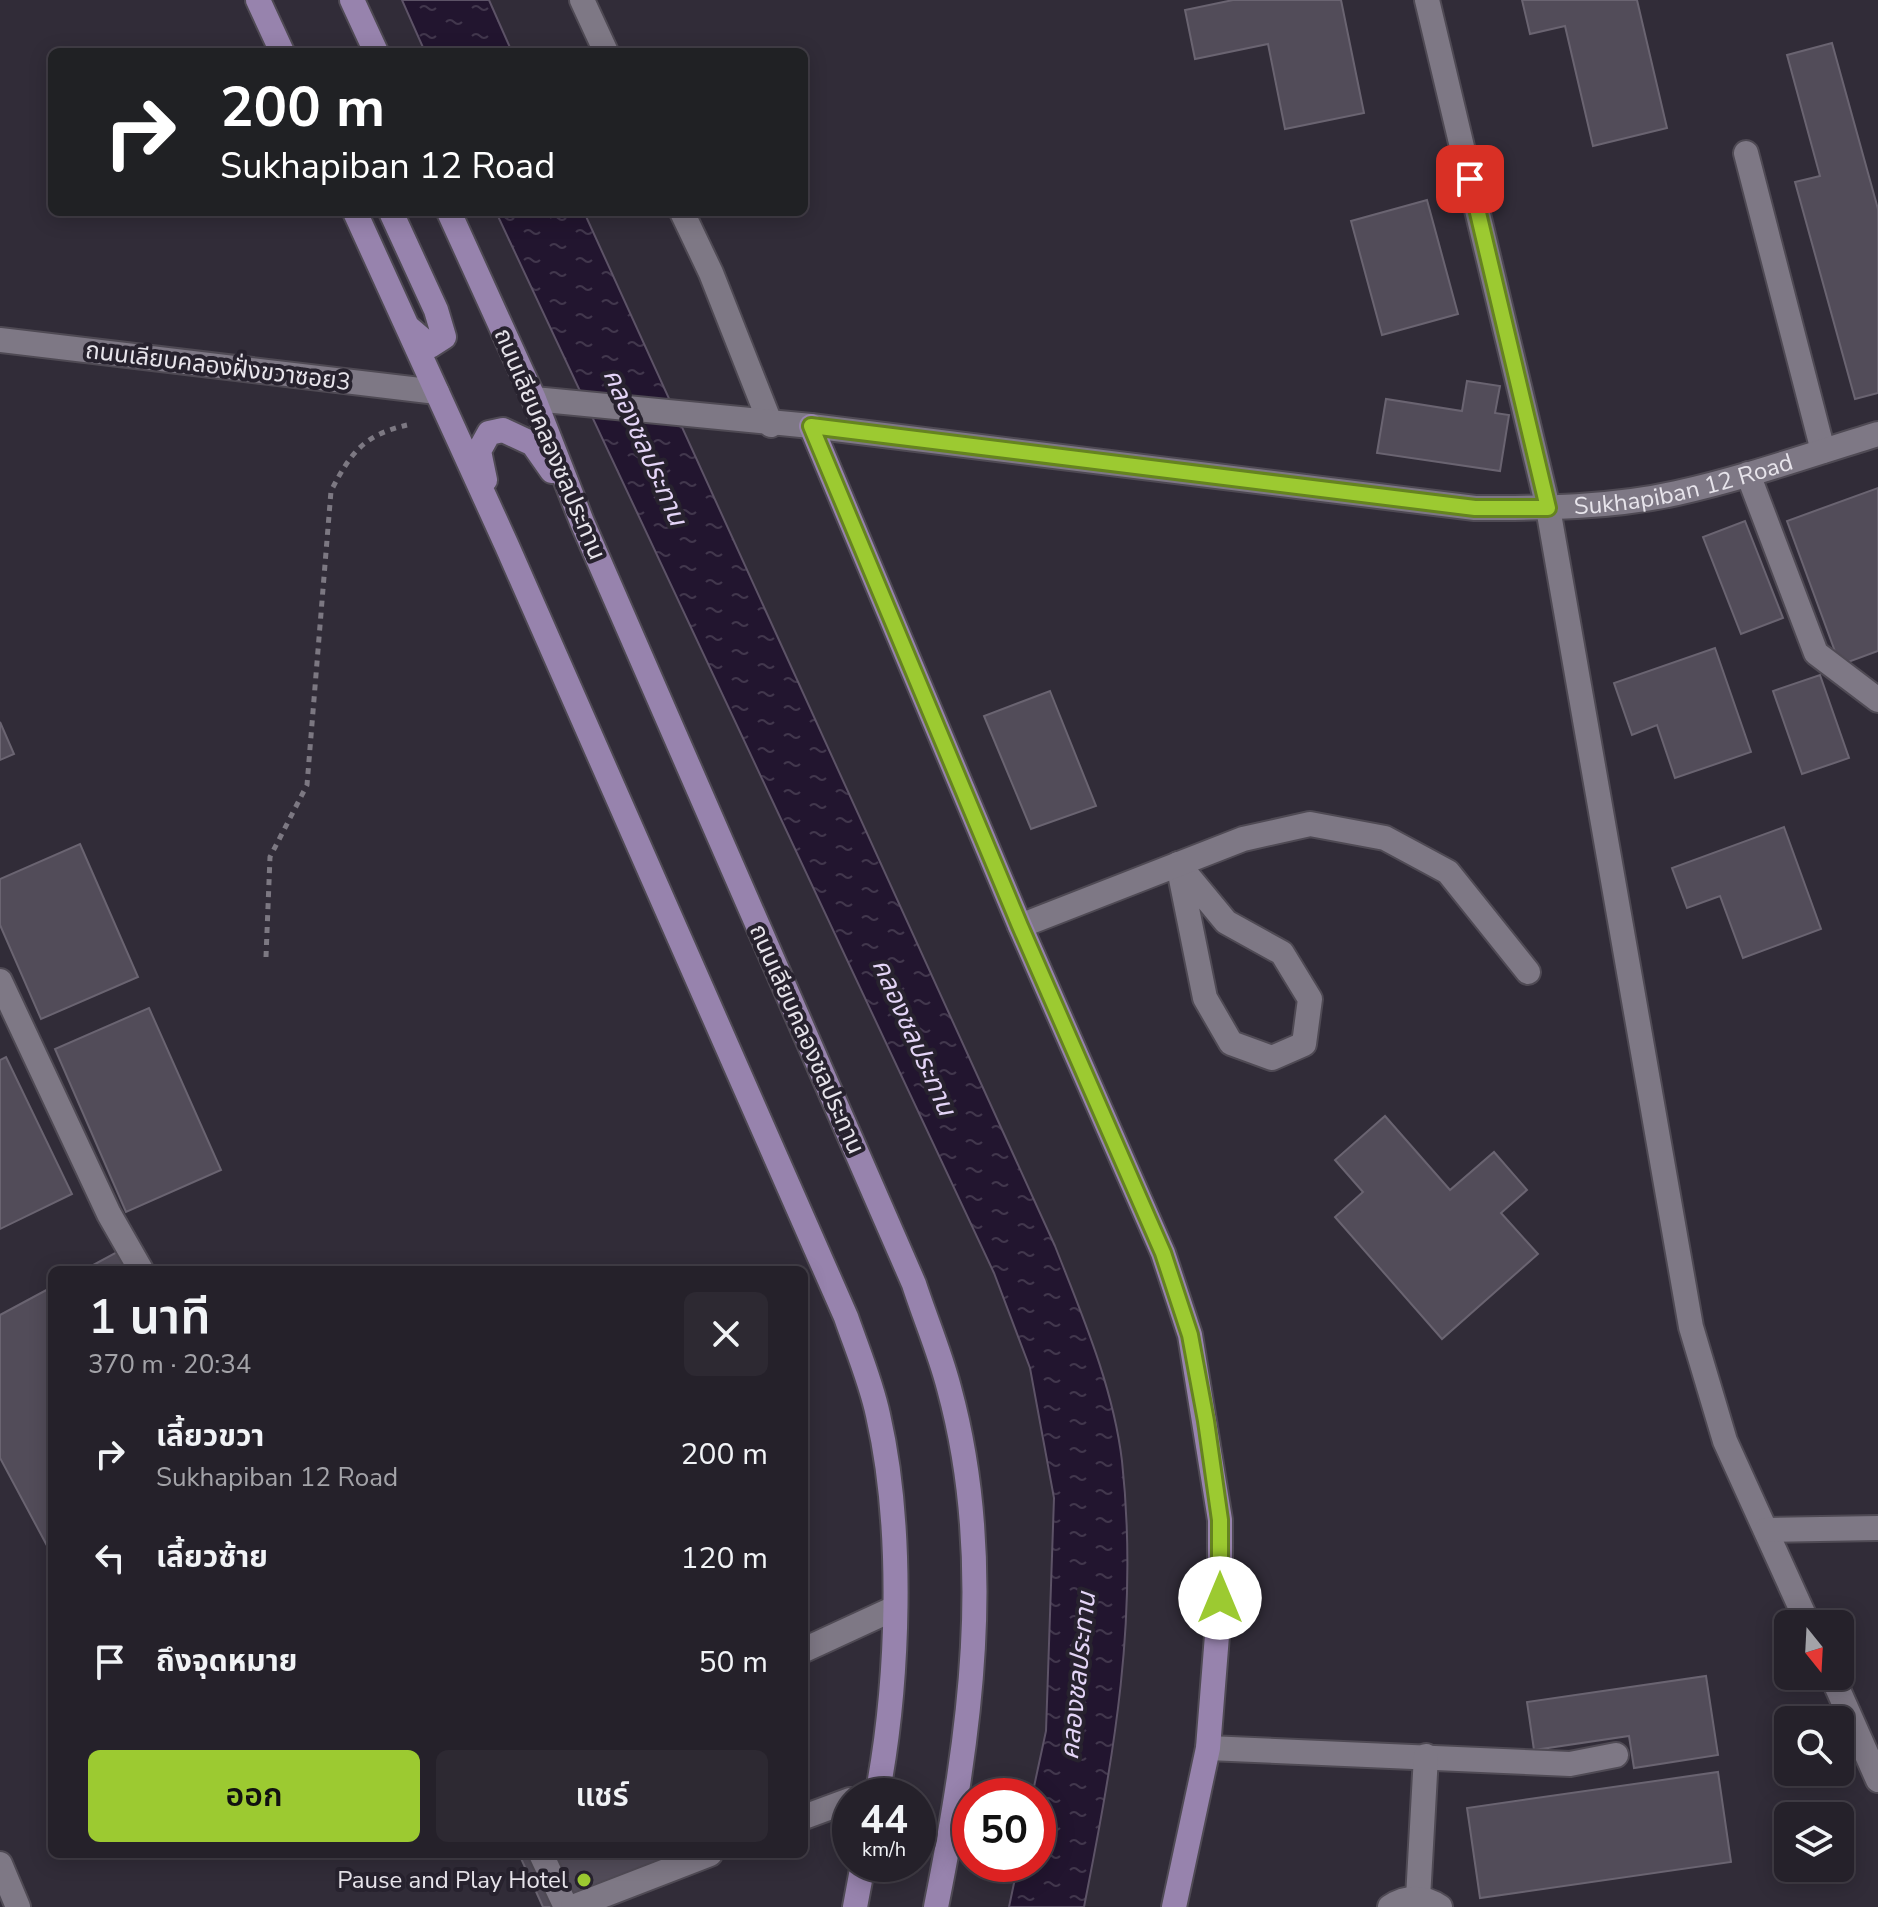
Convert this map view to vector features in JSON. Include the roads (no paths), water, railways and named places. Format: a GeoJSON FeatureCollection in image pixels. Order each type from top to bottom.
{"type":"FeatureCollection","features":[{"type":"Feature","properties":{"kind":"main road"},"geometry":{"type":"LineString","coordinates":[[258,0],[280,48]]}},
{"type":"Feature","properties":{"kind":"main road"},"geometry":{"type":"LineString","coordinates":[[352,0],[374,48]]}},
{"type":"Feature","properties":{"kind":"main road"},"geometry":{"type":"LineString","coordinates":[[357,216],[507,546],[846,1317],[878,1414],[892,1500],[895,1608],[883,1762],[877,1778]]}},
{"type":"Feature","properties":{"kind":"main road"},"geometry":{"type":"LineString","coordinates":[[393,216],[436,310],[444,337],[430,346],[408,328]]}},
{"type":"Feature","properties":{"kind":"main road","name":"ถนนเลียบคลองชลประทาน"},"geometry":{"type":"LineString","coordinates":[[451,216],[534,399],[582,522],[914,1284],[949,1387],[965,1462],[976,1558],[971,1698],[936,1907]]}},
{"type":"Feature","properties":{"kind":"main road"},"geometry":{"type":"LineString","coordinates":[[811,426],[1020,926],[1163,1253],[1190,1335],[1220,1520],[1220,1598],[1208,1748],[1174,1907]]}},
{"type":"Feature","properties":{"kind":"main road"},"geometry":{"type":"LineString","coordinates":[[507,546],[479,451],[495,431],[512,431],[533,444],[582,522]]}},
{"type":"Feature","properties":{"kind":"main road"},"geometry":{"type":"LineString","coordinates":[[855,1907],[860,1882]]}},
{"type":"Feature","properties":{"kind":"street"},"geometry":{"type":"LineString","coordinates":[[582,0],[604,48]]}},
{"type":"Feature","properties":{"kind":"street"},"geometry":{"type":"LineString","coordinates":[[1427,0],[1548,508],[1691,1327],[1725,1441],[1802,1610]]}},
{"type":"Feature","properties":{"kind":"street"},"geometry":{"type":"LineString","coordinates":[[1746,153],[1823,451]]}},
{"type":"Feature","properties":{"kind":"street"},"geometry":{"type":"LineString","coordinates":[[684,216],[711,273],[771,425]]}},
{"type":"Feature","properties":{"kind":"street","name":"ถนนเลียบคลองฝั่งขวาซอย3"},"geometry":{"type":"LineString","coordinates":[[0,340],[437,392]]}},
{"type":"Feature","properties":{"kind":"street","name":"Sukhapiban 12 Road"},"geometry":{"type":"LineString","coordinates":[[534,399],[771,425],[811,426],[1475,508],[1548,508],[1663,495],[1748,474],[1878,434]]}},
{"type":"Feature","properties":{"kind":"street"},"geometry":{"type":"LineString","coordinates":[[1748,474],[1816,653],[1878,700]]}},
{"type":"Feature","properties":{"kind":"street"},"geometry":{"type":"LineString","coordinates":[[1020,926],[1243,839],[1310,824],[1385,838],[1448,872],[1528,972]]}},
{"type":"Feature","properties":{"kind":"street"},"geometry":{"type":"LineString","coordinates":[[1178,864],[1226,922],[1282,953],[1310,999],[1304,1044],[1272,1058],[1231,1043],[1205,998],[1178,864]]}},
{"type":"Feature","properties":{"kind":"street"},"geometry":{"type":"LineString","coordinates":[[0,981],[109,1214],[139,1266]]}},
{"type":"Feature","properties":{"kind":"street"},"geometry":{"type":"LineString","coordinates":[[1766,1530],[1878,1528]]}},
{"type":"Feature","properties":{"kind":"street"},"geometry":{"type":"LineString","coordinates":[[808,1648],[895,1608]]}},
{"type":"Feature","properties":{"kind":"street"},"geometry":{"type":"LineString","coordinates":[[1838,1690],[1878,1780]]}},
{"type":"Feature","properties":{"kind":"street"},"geometry":{"type":"LineString","coordinates":[[1208,1748],[1570,1764],[1616,1755]]}},
{"type":"Feature","properties":{"kind":"street"},"geometry":{"type":"LineString","coordinates":[[1390,1907],[1405,1899],[1429,1902],[1426,1756]]}},
{"type":"Feature","properties":{"kind":"street"},"geometry":{"type":"LineString","coordinates":[[808,1816],[832,1807]]}},
{"type":"Feature","properties":{"kind":"street"},"geometry":{"type":"LineString","coordinates":[[543,1858],[566,1907]]}},
{"type":"Feature","properties":{"kind":"street"},"geometry":{"type":"LineString","coordinates":[[573,1907],[700,1858]]}},
{"type":"Feature","properties":{"kind":"street"},"geometry":{"type":"LineString","coordinates":[[0,1864],[18,1907]]}},
{"type":"Feature","properties":{"kind":"water"},"geometry":{"type":"Polygon","coordinates":[[[402,0],[489,0],[510,48],[423,48],[402,0]]]}},
{"type":"Feature","properties":{"kind":"water","name":"คลองชลประทาน"},"geometry":{"type":"Polygon","coordinates":[[[498,216],[586,216],[1055,1246],[1095,1351],[1112,1405],[1122,1461],[1127,1575],[1121,1686],[1084,1907],[1009,1907],[1014,1882],[1056,1882],[1056,1778],[1036,1778],[1046,1731],[1054,1498],[1030,1368],[994,1273],[498,216]]]}},
{"type":"Feature","properties":{"kind":"place","name":"Pause and Play Hotel"},"geometry":{"type":"Point","coordinates":[584,1880]}}]}
